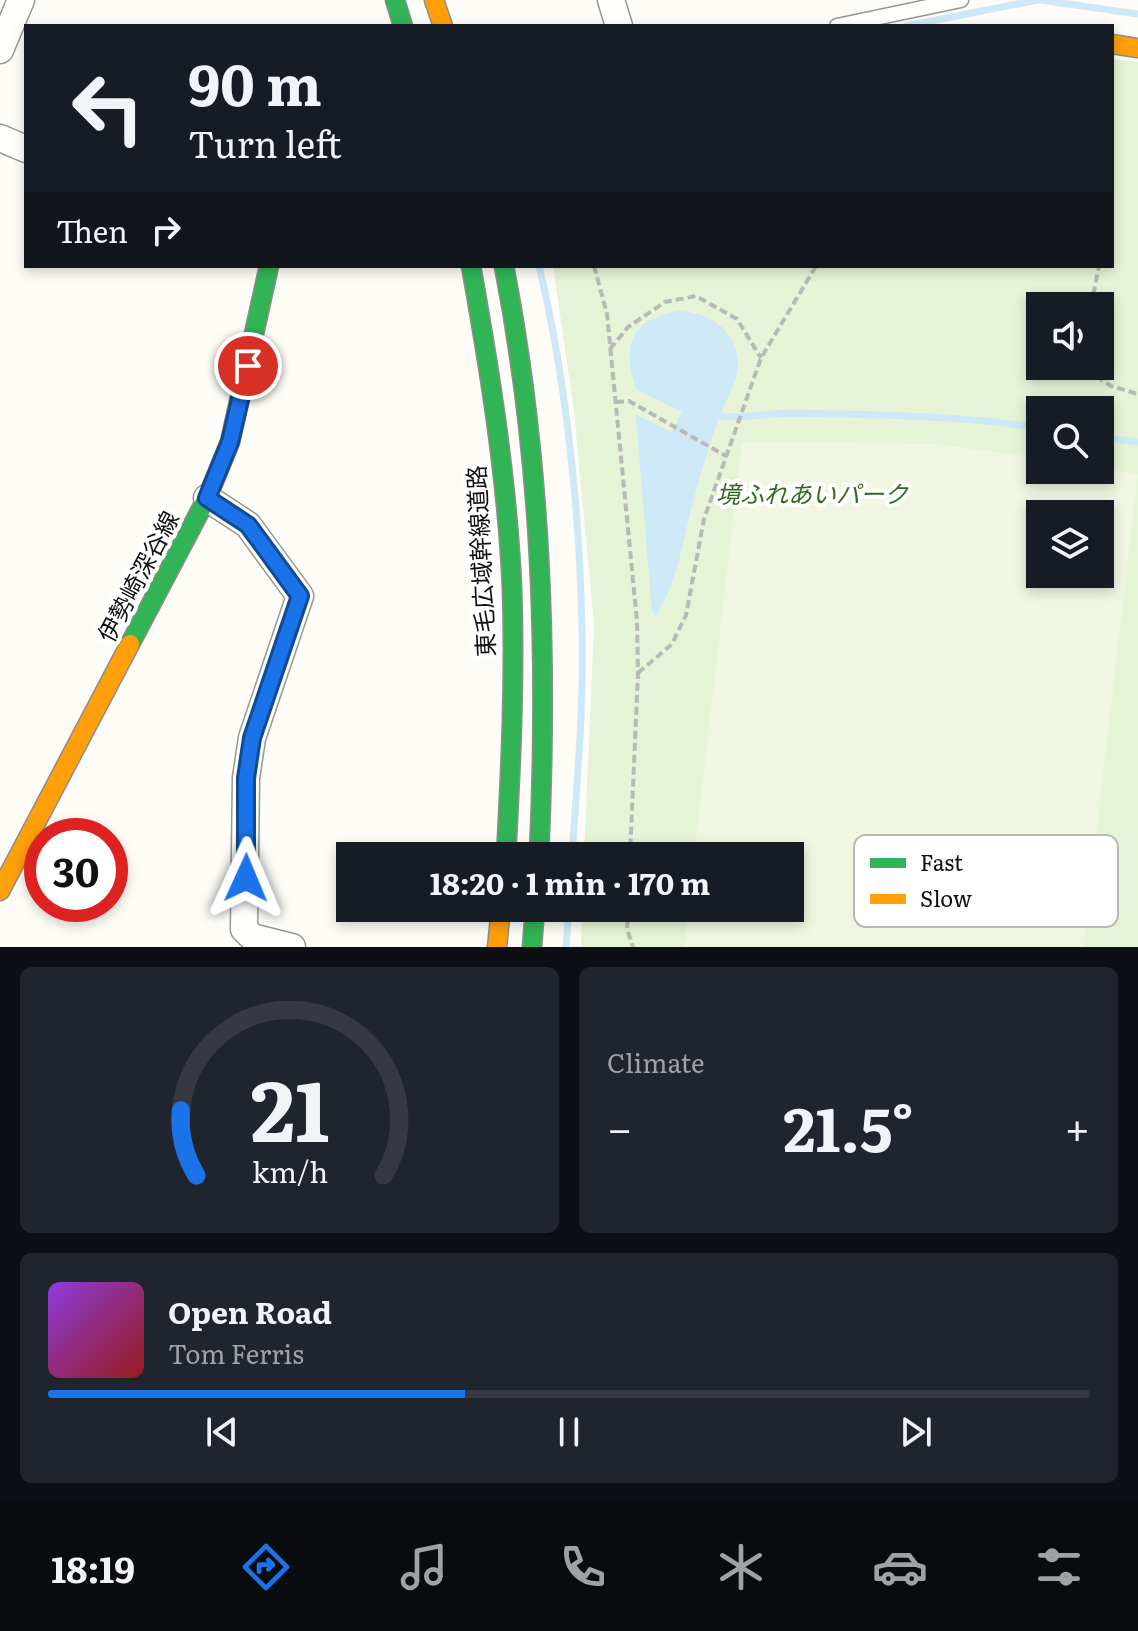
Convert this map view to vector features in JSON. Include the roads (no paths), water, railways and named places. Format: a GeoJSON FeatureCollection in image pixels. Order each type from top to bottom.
{"type":"FeatureCollection","features":[{"type":"Feature","properties":{"kind":"main road"},"geometry":{"type":"LineString","coordinates":[[395,0],[402,24]]}},
{"type":"Feature","properties":{"kind":"main road"},"geometry":{"type":"LineString","coordinates":[[422,24],[440,9]]}},
{"type":"Feature","properties":{"kind":"main road"},"geometry":{"type":"LineString","coordinates":[[1114,44],[1138,48]]}},
{"type":"Feature","properties":{"kind":"main road","name":"伊勢崎深谷線"},"geometry":{"type":"LineString","coordinates":[[0,891],[7,857],[207,498],[230,442],[269,268]]}},
{"type":"Feature","properties":{"kind":"main road","name":"東毛広域幹線道路"},"geometry":{"type":"LineString","coordinates":[[471,268],[493,390],[506,510],[513,628],[512,755],[507,842]]}},
{"type":"Feature","properties":{"kind":"main road"},"geometry":{"type":"LineString","coordinates":[[504,268],[523,375],[536,499],[545,747],[540,842]]}},
{"type":"Feature","properties":{"kind":"main road"},"geometry":{"type":"LineString","coordinates":[[497,947],[500,922]]}},
{"type":"Feature","properties":{"kind":"main road"},"geometry":{"type":"LineString","coordinates":[[532,947],[534,922]]}},
{"type":"Feature","properties":{"kind":"street"},"geometry":{"type":"LineString","coordinates":[[0,50],[21,0]]}},
{"type":"Feature","properties":{"kind":"street"},"geometry":{"type":"LineString","coordinates":[[611,0],[618,24]]}},
{"type":"Feature","properties":{"kind":"street"},"geometry":{"type":"LineString","coordinates":[[0,138],[24,148]]}},
{"type":"Feature","properties":{"kind":"street"},"geometry":{"type":"LineString","coordinates":[[207,498],[248,525],[300,596],[252,738],[246,778],[244,929],[252,937],[292,947]]}},
{"type":"Feature","properties":{"kind":"lane"},"geometry":{"type":"LineString","coordinates":[[845,24],[925,4],[961,0]]}},
{"type":"Feature","properties":{"kind":"water"},"geometry":{"type":"Polygon","coordinates":[[[678,311],[699,315],[718,324],[736,349],[738,367],[703,466],[676,571],[656,616],[652,612],[636,415],[672,432],[682,412],[637,390],[632,375],[630,349],[640,328],[662,315],[678,311]]]}},
{"type":"Feature","properties":{"kind":"waterway"},"geometry":{"type":"LineString","coordinates":[[916,24],[1038,0]]}},
{"type":"Feature","properties":{"kind":"waterway"},"geometry":{"type":"LineString","coordinates":[[1040,0],[1138,14]]}},
{"type":"Feature","properties":{"kind":"waterway"},"geometry":{"type":"LineString","coordinates":[[539,268],[564,400],[578,540],[582,686],[573,842]]}},
{"type":"Feature","properties":{"kind":"waterway"},"geometry":{"type":"LineString","coordinates":[[720,416],[794,413],[886,415],[1026,426]]}},
{"type":"Feature","properties":{"kind":"waterway"},"geometry":{"type":"LineString","coordinates":[[1114,439],[1138,442]]}},
{"type":"Feature","properties":{"kind":"waterway"},"geometry":{"type":"LineString","coordinates":[[566,947],[568,922]]}},
{"type":"Feature","properties":{"kind":"park label","name":"境ふれあいパーク"},"geometry":{"type":"Point","coordinates":[812,495]}}]}
